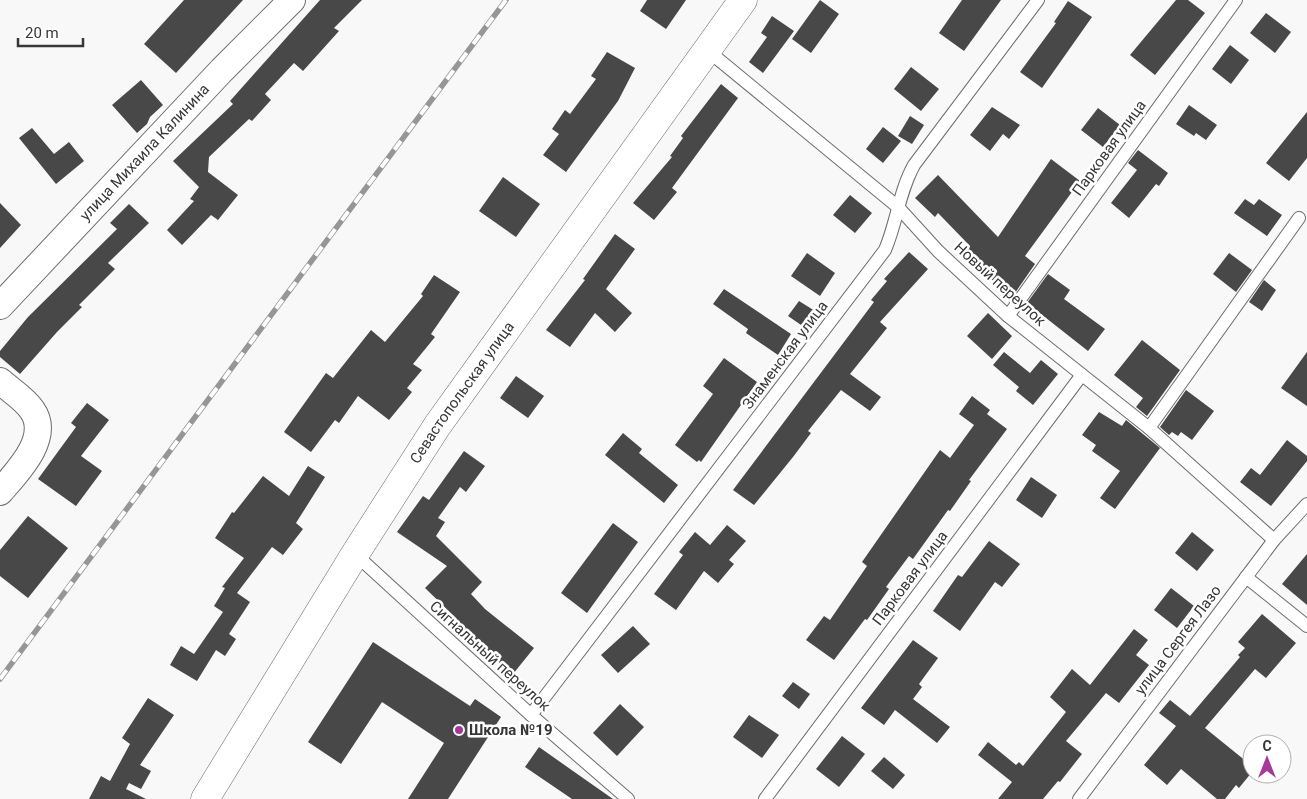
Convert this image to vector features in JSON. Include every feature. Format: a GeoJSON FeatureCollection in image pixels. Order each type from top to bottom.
{"type":"FeatureCollection","features":[{"type":"Feature","properties":{"kind":"street","name":"улица Михаила Калинина"},"geometry":{"type":"LineString","coordinates":[[0,306],[222,70],[292,0]]}},
{"type":"Feature","properties":{"kind":"street","name":"Севастопольская улица"},"geometry":{"type":"LineString","coordinates":[[205,799],[355,554],[437,426],[743,0]]}},
{"type":"Feature","properties":{"kind":"street"},"geometry":{"type":"LineString","coordinates":[[0,381],[28,405],[34,412],[37,422],[35,440],[26,461],[0,492]]}},
{"type":"Feature","properties":{"kind":"lane","name":"Знаменская улица"},"geometry":{"type":"LineString","coordinates":[[531,715],[885,250],[894,229],[898,207],[907,178],[914,165],[1038,0]]}},
{"type":"Feature","properties":{"kind":"lane","name":"Парковая улица"},"geometry":{"type":"LineString","coordinates":[[1008,316],[1236,0]]}},
{"type":"Feature","properties":{"kind":"lane","name":"Новый переулок"},"geometry":{"type":"LineString","coordinates":[[707,50],[898,207],[938,251],[1008,316],[1081,376],[1149,428],[1274,540]]}},
{"type":"Feature","properties":{"kind":"lane"},"geometry":{"type":"LineString","coordinates":[[1149,428],[1299,218]]}},
{"type":"Feature","properties":{"kind":"lane","name":"Парковая улица"},"geometry":{"type":"LineString","coordinates":[[765,799],[1081,376]]}},
{"type":"Feature","properties":{"kind":"lane","name":"улица Сергея Лазо"},"geometry":{"type":"LineString","coordinates":[[1079,799],[1246,576],[1274,540],[1307,504]]}},
{"type":"Feature","properties":{"kind":"lane","name":"Сигнальный переулок"},"geometry":{"type":"LineString","coordinates":[[355,554],[531,715],[628,799]]}},
{"type":"Feature","properties":{"kind":"lane"},"geometry":{"type":"LineString","coordinates":[[1246,576],[1307,626]]}},
{"type":"Feature","properties":{"kind":"building"},"geometry":{"type":"Polygon","coordinates":[[[184,0],[243,0],[176,73],[144,44],[184,0]]]}},
{"type":"Feature","properties":{"kind":"building"},"geometry":{"type":"Polygon","coordinates":[[[320,0],[362,0],[334,28],[339,31],[303,71],[294,63],[265,94],[271,100],[252,121],[249,119],[209,157],[208,172],[238,195],[218,220],[211,215],[182,245],[167,230],[194,201],[190,199],[199,187],[173,161],[233,104],[230,101],[320,0]]]}},
{"type":"Feature","properties":{"kind":"building"},"geometry":{"type":"Polygon","coordinates":[[[647,0],[686,0],[666,29],[640,11],[647,0]]]}},
{"type":"Feature","properties":{"kind":"building"},"geometry":{"type":"Polygon","coordinates":[[[820,0],[839,14],[811,53],[792,39],[820,0]]]}},
{"type":"Feature","properties":{"kind":"building"},"geometry":{"type":"Polygon","coordinates":[[[962,0],[1001,0],[964,51],[939,33],[962,0]]]}},
{"type":"Feature","properties":{"kind":"building"},"geometry":{"type":"Polygon","coordinates":[[[1176,0],[1188,0],[1205,13],[1155,75],[1130,55],[1176,0]]]}},
{"type":"Feature","properties":{"kind":"building"},"geometry":{"type":"Polygon","coordinates":[[[1068,1],[1092,17],[1042,88],[1020,72],[1056,23],[1054,22],[1068,1]]]}},
{"type":"Feature","properties":{"kind":"building"},"geometry":{"type":"Polygon","coordinates":[[[1266,13],[1291,32],[1275,53],[1250,33],[1266,13]]]}},
{"type":"Feature","properties":{"kind":"building"},"geometry":{"type":"Polygon","coordinates":[[[772,16],[794,31],[763,73],[749,62],[767,37],[761,33],[772,16]]]}},
{"type":"Feature","properties":{"kind":"building"},"geometry":{"type":"Polygon","coordinates":[[[1230,45],[1249,60],[1231,84],[1212,69],[1230,45]]]}},
{"type":"Feature","properties":{"kind":"building"},"geometry":{"type":"Polygon","coordinates":[[[607,52],[635,68],[618,101],[566,172],[543,155],[559,134],[552,129],[565,110],[570,114],[596,79],[591,76],[607,52]]]}},
{"type":"Feature","properties":{"kind":"building"},"geometry":{"type":"Polygon","coordinates":[[[911,67],[939,89],[921,111],[894,89],[911,67]]]}},
{"type":"Feature","properties":{"kind":"building"},"geometry":{"type":"Polygon","coordinates":[[[141,80],[163,105],[137,133],[112,105],[141,80]]]}},
{"type":"Feature","properties":{"kind":"building"},"geometry":{"type":"Polygon","coordinates":[[[721,84],[738,98],[672,188],[677,192],[654,220],[633,203],[672,157],[670,156],[683,138],[681,136],[721,84]]]}},
{"type":"Feature","properties":{"kind":"building"},"geometry":{"type":"Polygon","coordinates":[[[1189,105],[1217,125],[1206,140],[1196,133],[1194,136],[1176,124],[1189,105]]]}},
{"type":"Feature","properties":{"kind":"building"},"geometry":{"type":"Polygon","coordinates":[[[992,107],[1020,125],[1009,139],[1003,134],[990,151],[970,135],[992,107]]]}},
{"type":"Feature","properties":{"kind":"building"},"geometry":{"type":"Polygon","coordinates":[[[1098,108],[1120,125],[1103,147],[1081,130],[1098,108]]]}},
{"type":"Feature","properties":{"kind":"building"},"geometry":{"type":"Polygon","coordinates":[[[1307,112],[1307,158],[1289,181],[1266,163],[1307,112]]]}},
{"type":"Feature","properties":{"kind":"building"},"geometry":{"type":"Polygon","coordinates":[[[910,116],[924,125],[912,144],[898,136],[910,116]]]}},
{"type":"Feature","properties":{"kind":"building"},"geometry":{"type":"Polygon","coordinates":[[[883,127],[901,141],[883,163],[866,149],[883,127]]]}},
{"type":"Feature","properties":{"kind":"building"},"geometry":{"type":"Polygon","coordinates":[[[32,128],[54,154],[69,142],[84,161],[56,184],[19,138],[32,128]]]}},
{"type":"Feature","properties":{"kind":"building"},"geometry":{"type":"Polygon","coordinates":[[[1138,150],[1168,173],[1159,186],[1156,184],[1129,218],[1111,203],[1137,170],[1128,163],[1138,150]]]}},
{"type":"Feature","properties":{"kind":"building"},"geometry":{"type":"Polygon","coordinates":[[[1051,159],[1080,181],[1025,256],[1035,264],[1015,293],[1011,291],[1009,293],[961,256],[970,246],[938,213],[935,217],[915,198],[938,175],[998,237],[1051,159]]]}},
{"type":"Feature","properties":{"kind":"building"},"geometry":{"type":"Polygon","coordinates":[[[503,177],[540,204],[516,237],[479,211],[503,177]]]}},
{"type":"Feature","properties":{"kind":"building"},"geometry":{"type":"Polygon","coordinates":[[[850,195],[872,213],[855,233],[833,215],[850,195]]]}},
{"type":"Feature","properties":{"kind":"building"},"geometry":{"type":"Polygon","coordinates":[[[1245,199],[1254,205],[1259,199],[1282,215],[1267,236],[1234,213],[1245,199]]]}},
{"type":"Feature","properties":{"kind":"building"},"geometry":{"type":"Polygon","coordinates":[[[0,203],[21,225],[0,248],[0,203]]]}},
{"type":"Feature","properties":{"kind":"building"},"geometry":{"type":"Polygon","coordinates":[[[129,204],[149,223],[108,263],[115,269],[79,305],[82,307],[20,374],[0,357],[0,351],[28,317],[117,229],[110,223],[129,204]]]}},
{"type":"Feature","properties":{"kind":"building"},"geometry":{"type":"Polygon","coordinates":[[[615,234],[635,249],[606,289],[632,313],[615,332],[595,313],[570,347],[546,330],[585,280],[583,279],[615,234]]]}},
{"type":"Feature","properties":{"kind":"building"},"geometry":{"type":"Polygon","coordinates":[[[909,252],[928,269],[880,322],[887,328],[850,374],[881,397],[870,411],[841,390],[808,431],[811,433],[793,457],[754,505],[733,490],[874,302],[871,300],[887,281],[884,279],[909,252]]]}},
{"type":"Feature","properties":{"kind":"building"},"geometry":{"type":"Polygon","coordinates":[[[807,253],[835,273],[820,296],[791,276],[807,253]]]}},
{"type":"Feature","properties":{"kind":"building"},"geometry":{"type":"Polygon","coordinates":[[[1229,253],[1252,270],[1236,292],[1213,274],[1229,253]]]}},
{"type":"Feature","properties":{"kind":"building"},"geometry":{"type":"Polygon","coordinates":[[[1048,274],[1070,290],[1064,299],[1105,329],[1088,351],[1027,303],[1048,274]]]}},
{"type":"Feature","properties":{"kind":"building"},"geometry":{"type":"Polygon","coordinates":[[[434,275],[460,292],[431,334],[435,337],[413,364],[422,370],[407,388],[412,392],[389,420],[358,396],[339,423],[335,420],[311,452],[284,432],[326,373],[333,378],[371,330],[385,342],[423,296],[421,294],[434,275]]]}},
{"type":"Feature","properties":{"kind":"building"},"geometry":{"type":"Polygon","coordinates":[[[1264,280],[1276,290],[1262,311],[1249,302],[1264,280]]]}},
{"type":"Feature","properties":{"kind":"building"},"geometry":{"type":"Polygon","coordinates":[[[724,289],[791,334],[778,355],[746,333],[748,329],[713,304],[724,289]]]}},
{"type":"Feature","properties":{"kind":"building"},"geometry":{"type":"Polygon","coordinates":[[[799,301],[815,311],[804,327],[788,316],[799,301]]]}},
{"type":"Feature","properties":{"kind":"building"},"geometry":{"type":"Polygon","coordinates":[[[988,313],[1012,336],[992,359],[967,336],[988,313]]]}},
{"type":"Feature","properties":{"kind":"building"},"geometry":{"type":"Polygon","coordinates":[[[1142,340],[1180,370],[1147,416],[1136,407],[1143,398],[1114,375],[1142,340]]]}},
{"type":"Feature","properties":{"kind":"building"},"geometry":{"type":"Polygon","coordinates":[[[1004,352],[1030,373],[1041,360],[1058,374],[1033,405],[1016,391],[1019,387],[993,365],[1004,352]]]}},
{"type":"Feature","properties":{"kind":"building"},"geometry":{"type":"Polygon","coordinates":[[[1307,352],[1307,406],[1281,388],[1307,352]]]}},
{"type":"Feature","properties":{"kind":"building"},"geometry":{"type":"Polygon","coordinates":[[[724,358],[757,382],[701,462],[699,460],[697,462],[675,445],[713,394],[703,386],[724,358]]]}},
{"type":"Feature","properties":{"kind":"building"},"geometry":{"type":"Polygon","coordinates":[[[516,376],[544,396],[528,418],[500,398],[516,376]]]}},
{"type":"Feature","properties":{"kind":"building"},"geometry":{"type":"Polygon","coordinates":[[[1186,390],[1214,411],[1192,440],[1181,432],[1178,436],[1172,432],[1169,435],[1160,427],[1186,390]]]}},
{"type":"Feature","properties":{"kind":"building"},"geometry":{"type":"Polygon","coordinates":[[[972,396],[990,410],[987,414],[1007,429],[969,480],[971,481],[950,511],[948,510],[913,559],[909,556],[886,587],[889,589],[867,620],[865,619],[834,660],[806,640],[824,616],[830,620],[867,566],[862,562],[940,450],[950,458],[974,425],[959,414],[972,396]]]}},
{"type":"Feature","properties":{"kind":"building"},"geometry":{"type":"Polygon","coordinates":[[[87,403],[109,420],[81,456],[102,471],[76,506],[38,479],[76,427],[71,423],[87,403]]]}},
{"type":"Feature","properties":{"kind":"building"},"geometry":{"type":"Polygon","coordinates":[[[1099,412],[1122,426],[1126,420],[1160,448],[1115,509],[1100,498],[1120,471],[1092,451],[1096,445],[1082,435],[1099,412]]]}},
{"type":"Feature","properties":{"kind":"building"},"geometry":{"type":"Polygon","coordinates":[[[623,433],[642,449],[639,453],[678,485],[664,503],[605,455],[623,433]]]}},
{"type":"Feature","properties":{"kind":"building"},"geometry":{"type":"Polygon","coordinates":[[[1287,440],[1307,456],[1307,461],[1271,506],[1240,482],[1251,468],[1260,475],[1287,440]]]}},
{"type":"Feature","properties":{"kind":"building"},"geometry":{"type":"Polygon","coordinates":[[[464,451],[485,466],[466,492],[460,487],[438,518],[445,522],[436,536],[482,582],[471,594],[485,609],[534,648],[513,674],[453,624],[457,619],[425,588],[447,566],[397,532],[423,496],[429,500],[464,451]]]}},
{"type":"Feature","properties":{"kind":"building"},"geometry":{"type":"Polygon","coordinates":[[[308,466],[325,477],[296,523],[303,529],[283,555],[272,547],[237,593],[250,602],[229,634],[236,639],[225,656],[216,650],[197,681],[170,665],[181,646],[194,654],[223,612],[214,606],[225,588],[222,587],[244,558],[215,538],[232,512],[234,513],[263,476],[289,496],[308,466]]]}},
{"type":"Feature","properties":{"kind":"building"},"geometry":{"type":"Polygon","coordinates":[[[1031,477],[1057,495],[1042,518],[1016,500],[1031,477]]]}},
{"type":"Feature","properties":{"kind":"building"},"geometry":{"type":"Polygon","coordinates":[[[28,516],[68,548],[28,598],[0,576],[0,550],[28,516]]]}},
{"type":"Feature","properties":{"kind":"building"},"geometry":{"type":"Polygon","coordinates":[[[613,523],[638,542],[587,613],[561,593],[613,523]]]}},
{"type":"Feature","properties":{"kind":"building"},"geometry":{"type":"Polygon","coordinates":[[[727,525],[746,541],[729,560],[734,564],[718,583],[704,571],[676,610],[654,594],[683,555],[679,552],[695,532],[710,545],[727,525]]]}},
{"type":"Feature","properties":{"kind":"building"},"geometry":{"type":"Polygon","coordinates":[[[1192,532],[1214,550],[1197,571],[1175,553],[1192,532]]]}},
{"type":"Feature","properties":{"kind":"building"},"geometry":{"type":"Polygon","coordinates":[[[989,541],[1020,564],[1002,587],[995,582],[960,631],[933,611],[958,575],[962,577],[989,541]]]}},
{"type":"Feature","properties":{"kind":"building"},"geometry":{"type":"Polygon","coordinates":[[[1307,554],[1307,605],[1282,584],[1307,554]]]}},
{"type":"Feature","properties":{"kind":"building"},"geometry":{"type":"Polygon","coordinates":[[[1171,588],[1194,606],[1177,628],[1154,610],[1171,588]]]}},
{"type":"Feature","properties":{"kind":"building"},"geometry":{"type":"Polygon","coordinates":[[[1262,614],[1296,643],[1266,678],[1255,669],[1205,728],[1242,758],[1242,784],[1239,788],[1236,785],[1225,799],[1217,799],[1181,769],[1167,785],[1144,765],[1176,726],[1159,713],[1170,700],[1190,716],[1240,657],[1238,655],[1245,648],[1238,642],[1262,614]]]}},
{"type":"Feature","properties":{"kind":"building"},"geometry":{"type":"Polygon","coordinates":[[[633,626],[650,644],[618,673],[601,655],[633,626]]]}},
{"type":"Feature","properties":{"kind":"building"},"geometry":{"type":"Polygon","coordinates":[[[1134,629],[1148,640],[1136,655],[1149,665],[1119,703],[1106,693],[1066,741],[1082,754],[1060,782],[1058,781],[1043,799],[998,799],[1012,782],[978,755],[988,742],[1016,765],[1019,762],[1023,766],[1066,712],[1050,697],[1072,669],[1090,685],[1134,629]]]}},
{"type":"Feature","properties":{"kind":"building"},"geometry":{"type":"Polygon","coordinates":[[[913,640],[938,658],[919,684],[922,687],[913,699],[950,727],[937,743],[895,710],[884,725],[861,708],[913,640]]]}},
{"type":"Feature","properties":{"kind":"building","name":"Школа №19"},"geometry":{"type":"Polygon","coordinates":[[[373,642],[470,706],[475,699],[501,717],[448,799],[408,799],[444,743],[382,702],[341,764],[308,742],[373,642]]]}},
{"type":"Feature","properties":{"kind":"building"},"geometry":{"type":"Polygon","coordinates":[[[793,682],[810,694],[799,709],[782,696],[793,682]]]}},
{"type":"Feature","properties":{"kind":"building"},"geometry":{"type":"Polygon","coordinates":[[[148,698],[174,715],[140,765],[151,771],[141,789],[129,783],[126,789],[146,799],[89,799],[101,776],[110,781],[130,744],[122,738],[148,698]]]}},
{"type":"Feature","properties":{"kind":"building"},"geometry":{"type":"Polygon","coordinates":[[[620,704],[644,727],[617,756],[593,733],[620,704]]]}},
{"type":"Feature","properties":{"kind":"building"},"geometry":{"type":"Polygon","coordinates":[[[749,715],[779,735],[762,758],[733,737],[749,715]]]}},
{"type":"Feature","properties":{"kind":"building"},"geometry":{"type":"Polygon","coordinates":[[[842,736],[865,754],[839,787],[816,769],[842,736]]]}},
{"type":"Feature","properties":{"kind":"building"},"geometry":{"type":"Polygon","coordinates":[[[539,747],[613,799],[572,799],[525,767],[539,747]]]}},
{"type":"Feature","properties":{"kind":"building"},"geometry":{"type":"Polygon","coordinates":[[[884,757],[905,775],[893,789],[871,771],[884,757]]]}},
{"type":"Feature","properties":{"kind":"railway"},"geometry":{"type":"LineString","coordinates":[[0,679],[506,0]]}},
{"type":"Feature","properties":{"kind":"place","name":"Школа №19"},"geometry":{"type":"Point","coordinates":[459,730]}}]}
